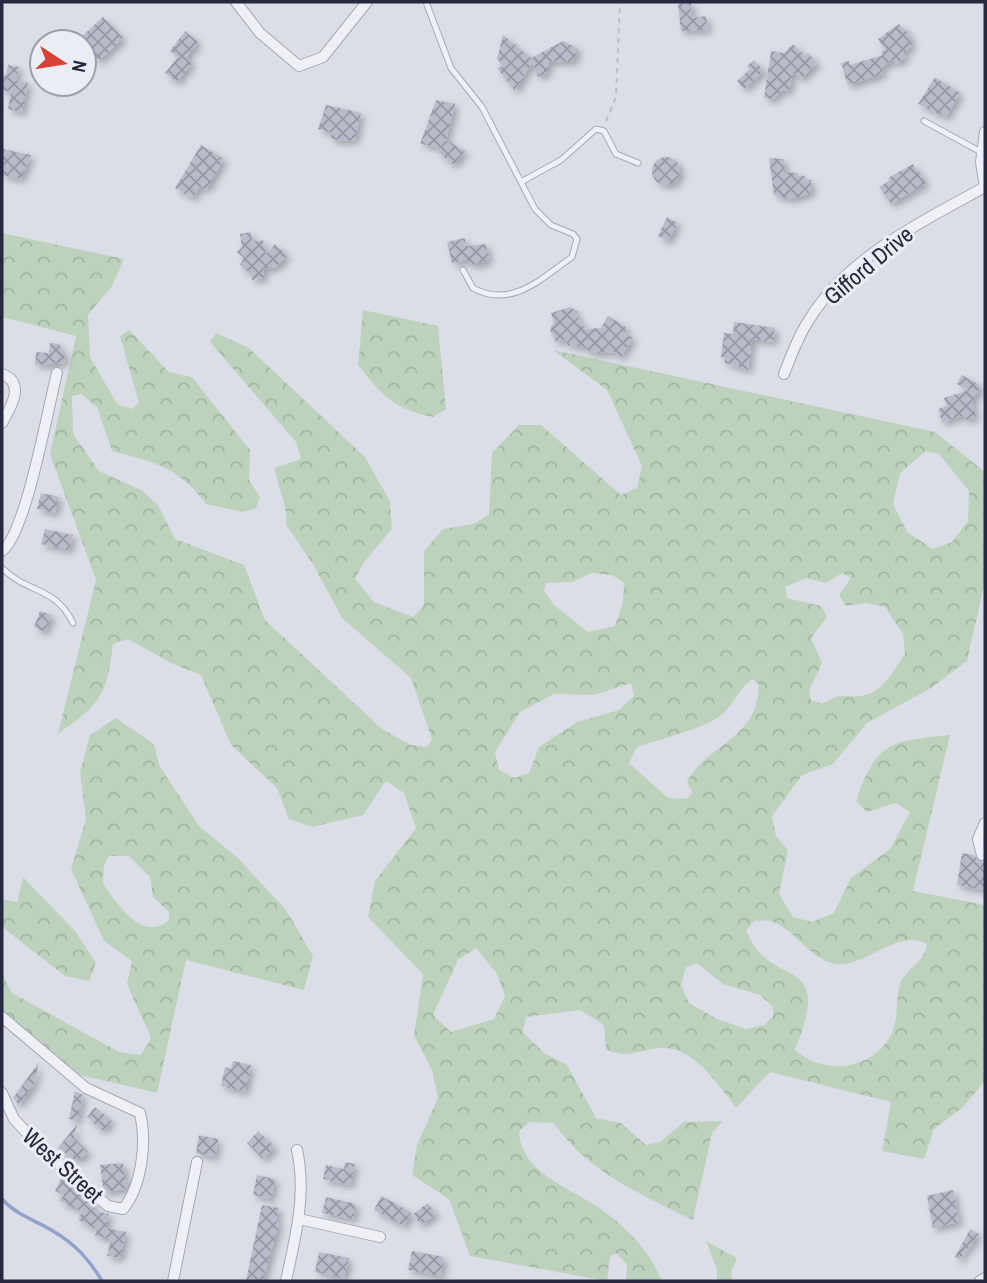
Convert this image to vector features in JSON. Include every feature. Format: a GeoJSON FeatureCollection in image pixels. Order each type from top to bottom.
{"type":"FeatureCollection","features":[{"type":"Feature","properties":{"kind":"street"},"geometry":{"type":"LineString","coordinates":[[236,2],[260,33],[299,66],[323,57],[367,2]]}},
{"type":"Feature","properties":{"kind":"street"},"geometry":{"type":"LineString","coordinates":[[985,132],[981,152],[985,188]]}},
{"type":"Feature","properties":{"kind":"street","name":"Gifford Drive"},"geometry":{"type":"LineString","coordinates":[[783,374],[809,319],[839,284],[915,225],[985,188]]}},
{"type":"Feature","properties":{"kind":"street"},"geometry":{"type":"LineString","coordinates":[[2,551],[10,545],[21,521],[57,373]]}},
{"type":"Feature","properties":{"kind":"street"},"geometry":{"type":"LineString","coordinates":[[2,374],[15,384],[17,392],[2,423]]}},
{"type":"Feature","properties":{"kind":"street"},"geometry":{"type":"LineString","coordinates":[[982,855],[978,839],[985,823]]}},
{"type":"Feature","properties":{"kind":"street","name":"West Street"},"geometry":{"type":"LineString","coordinates":[[2,1017],[86,1088],[140,1113],[144,1132],[132,1199],[123,1209],[108,1206],[43,1150],[14,1119],[2,1093]]}},
{"type":"Feature","properties":{"kind":"street"},"geometry":{"type":"LineString","coordinates":[[286,1281],[299,1220],[302,1171],[297,1150]]}},
{"type":"Feature","properties":{"kind":"street"},"geometry":{"type":"LineString","coordinates":[[173,1281],[197,1162]]}},
{"type":"Feature","properties":{"kind":"street"},"geometry":{"type":"LineString","coordinates":[[299,1220],[380,1237]]}},
{"type":"Feature","properties":{"kind":"street"},"geometry":{"type":"LineString","coordinates":[[980,1281],[985,1278]]}},
{"type":"Feature","properties":{"kind":"lane"},"geometry":{"type":"LineString","coordinates":[[426,2],[451,68],[482,107],[542,218],[573,234],[577,239],[572,257],[520,291],[504,297],[472,288],[463,270]]}},
{"type":"Feature","properties":{"kind":"lane"},"geometry":{"type":"LineString","coordinates":[[924,121],[981,152]]}},
{"type":"Feature","properties":{"kind":"lane"},"geometry":{"type":"LineString","coordinates":[[521,182],[561,160],[596,129],[601,130],[616,154],[638,163]]}},
{"type":"Feature","properties":{"kind":"lane"},"geometry":{"type":"LineString","coordinates":[[2,568],[25,587],[47,592],[64,605],[73,622]]}},
{"type":"Feature","properties":{"kind":"path"},"geometry":{"type":"LineString","coordinates":[[601,130],[616,97],[620,2]]}},
{"type":"Feature","properties":{"kind":"green space"},"geometry":{"type":"Polygon","coordinates":[[[2,233],[124,259],[112,286],[88,315],[90,357],[117,404],[132,409],[139,403],[120,336],[129,330],[169,372],[192,377],[250,450],[249,480],[260,497],[256,508],[243,512],[206,504],[186,482],[165,468],[112,451],[97,407],[81,394],[72,396],[73,434],[99,471],[143,491],[158,505],[175,539],[244,565],[265,620],[382,729],[411,745],[427,747],[432,739],[411,678],[342,618],[313,564],[286,525],[275,468],[301,459],[296,442],[210,342],[216,333],[249,348],[365,457],[390,501],[392,529],[364,562],[355,579],[374,602],[413,617],[424,605],[424,551],[443,529],[474,524],[489,514],[492,453],[519,425],[541,425],[621,495],[637,488],[642,466],[607,390],[553,350],[935,432],[985,472],[985,581],[967,661],[931,688],[867,723],[833,764],[802,775],[772,816],[776,836],[788,850],[779,894],[793,917],[812,922],[834,913],[851,878],[890,849],[910,812],[896,803],[867,812],[856,801],[871,766],[879,755],[900,743],[950,735],[913,891],[985,905],[985,1081],[962,1108],[934,1129],[924,1159],[882,1151],[891,1102],[770,1072],[736,1108],[704,1068],[683,1053],[660,1048],[628,1054],[606,1050],[604,1025],[580,1010],[526,1017],[523,1032],[544,1053],[567,1065],[596,1118],[621,1123],[646,1145],[660,1142],[684,1122],[723,1121],[712,1133],[693,1220],[635,1191],[599,1169],[583,1156],[554,1123],[530,1122],[519,1131],[522,1147],[529,1160],[540,1171],[597,1206],[626,1229],[646,1253],[662,1281],[626,1281],[627,1264],[616,1253],[610,1257],[607,1281],[470,1256],[449,1199],[412,1175],[417,1145],[438,1098],[432,1070],[414,1036],[423,974],[368,917],[375,881],[416,828],[404,793],[386,781],[363,815],[312,827],[289,819],[277,788],[231,745],[201,675],[173,664],[128,639],[113,644],[108,676],[99,697],[83,715],[58,734],[96,580],[50,454],[76,336],[2,317],[2,233]],[[926,451],[900,473],[893,504],[907,532],[933,549],[952,542],[968,521],[969,491],[939,454],[926,451]],[[592,573],[572,582],[546,583],[544,591],[554,605],[588,632],[615,626],[623,602],[624,583],[612,575],[592,573]],[[842,573],[826,583],[806,578],[785,587],[787,598],[821,606],[827,617],[811,638],[822,663],[809,690],[811,700],[822,704],[836,697],[859,696],[872,692],[888,678],[905,654],[903,634],[885,607],[865,603],[846,606],[839,595],[851,578],[842,573]],[[753,679],[743,687],[720,716],[692,729],[637,747],[629,763],[668,798],[687,799],[692,793],[687,781],[697,768],[731,739],[750,718],[759,685],[753,679]],[[631,683],[594,695],[554,694],[520,712],[495,752],[499,770],[514,778],[529,773],[539,747],[577,722],[619,710],[634,696],[631,683]],[[755,921],[746,930],[757,949],[804,984],[808,997],[806,1018],[795,1050],[807,1059],[835,1066],[863,1061],[875,1054],[885,1043],[895,1025],[901,981],[922,956],[927,944],[907,940],[855,962],[834,964],[815,955],[781,926],[771,921],[755,921]],[[476,948],[458,960],[433,1015],[451,1032],[494,1019],[505,996],[497,974],[476,948]],[[697,963],[686,967],[681,985],[689,1003],[717,1019],[746,1029],[764,1025],[773,1016],[773,1007],[760,995],[723,984],[697,963]]]}},
{"type":"Feature","properties":{"kind":"green space"},"geometry":{"type":"Polygon","coordinates":[[[363,310],[438,326],[446,409],[433,417],[408,410],[390,400],[367,376],[358,365],[363,310]]]}},
{"type":"Feature","properties":{"kind":"green space"},"geometry":{"type":"Polygon","coordinates":[[[116,718],[154,744],[159,765],[199,826],[238,858],[286,910],[313,956],[304,990],[186,960],[157,1093],[76,1074],[12,1023],[2,1010],[2,973],[12,993],[119,1052],[141,1055],[151,1038],[127,984],[132,961],[104,941],[71,869],[86,819],[80,772],[90,735],[116,718]],[[109,856],[104,865],[103,884],[131,918],[149,927],[159,926],[169,920],[169,912],[153,897],[150,877],[129,856],[109,856]]]}},
{"type":"Feature","properties":{"kind":"green space"},"geometry":{"type":"Polygon","coordinates":[[[23,877],[75,931],[96,963],[89,981],[65,976],[2,927],[2,899],[17,902],[23,877]]]}},
{"type":"Feature","properties":{"kind":"green space"},"geometry":{"type":"Polygon","coordinates":[[[706,1241],[737,1258],[731,1272],[732,1281],[717,1281],[717,1269],[706,1241]]]}},
{"type":"Feature","properties":{"kind":"building"},"geometry":{"type":"Polygon","coordinates":[[[691,2],[692,18],[706,16],[708,30],[681,31],[678,4],[691,2]]]}},
{"type":"Feature","properties":{"kind":"building"},"geometry":{"type":"Polygon","coordinates":[[[103,17],[123,38],[99,61],[98,28],[91,28],[103,17]]]}},
{"type":"Feature","properties":{"kind":"building"},"geometry":{"type":"Polygon","coordinates":[[[899,24],[911,36],[908,38],[913,45],[903,53],[906,57],[896,64],[893,60],[881,68],[883,74],[848,85],[841,63],[849,61],[850,65],[883,55],[881,52],[885,49],[878,39],[899,24]]]}},
{"type":"Feature","properties":{"kind":"building"},"geometry":{"type":"Polygon","coordinates":[[[185,31],[198,42],[186,58],[192,63],[177,82],[165,73],[178,57],[170,51],[185,31]]]}},
{"type":"Feature","properties":{"kind":"building"},"geometry":{"type":"Polygon","coordinates":[[[503,35],[531,58],[563,41],[579,49],[572,62],[549,61],[547,73],[538,77],[532,62],[515,91],[497,68],[503,66],[497,59],[503,35]]]}},
{"type":"Feature","properties":{"kind":"building"},"geometry":{"type":"Polygon","coordinates":[[[793,44],[805,56],[808,53],[817,63],[801,79],[793,70],[789,91],[782,90],[774,99],[764,98],[771,51],[784,53],[793,44]]]}},
{"type":"Feature","properties":{"kind":"building"},"geometry":{"type":"Polygon","coordinates":[[[754,60],[764,71],[744,89],[737,81],[750,69],[747,66],[754,60]]]}},
{"type":"Feature","properties":{"kind":"building"},"geometry":{"type":"Polygon","coordinates":[[[8,65],[19,67],[16,81],[28,83],[22,112],[8,109],[11,92],[2,90],[2,75],[6,76],[8,65]]]}},
{"type":"Feature","properties":{"kind":"building"},"geometry":{"type":"Polygon","coordinates":[[[935,77],[960,93],[946,117],[918,104],[935,77]]]}},
{"type":"Feature","properties":{"kind":"building"},"geometry":{"type":"Polygon","coordinates":[[[436,100],[455,104],[446,140],[465,151],[454,165],[438,152],[442,148],[420,144],[436,100]]]}},
{"type":"Feature","properties":{"kind":"building"},"geometry":{"type":"Polygon","coordinates":[[[326,105],[361,113],[355,140],[339,141],[330,138],[332,133],[318,129],[326,105]]]}},
{"type":"Feature","properties":{"kind":"building"},"geometry":{"type":"Polygon","coordinates":[[[201,145],[224,159],[206,190],[200,186],[193,198],[175,188],[201,145]]]}},
{"type":"Feature","properties":{"kind":"building"},"geometry":{"type":"Polygon","coordinates":[[[3,149],[31,155],[21,179],[2,175],[3,149]]]}},
{"type":"Feature","properties":{"kind":"building"},"geometry":{"type":"Polygon","coordinates":[[[666,157],[676,161],[680,171],[676,181],[666,185],[656,181],[652,171],[656,161],[666,157]]]}},
{"type":"Feature","properties":{"kind":"building"},"geometry":{"type":"Polygon","coordinates":[[[769,158],[784,159],[784,172],[798,173],[798,176],[805,176],[805,180],[811,180],[811,193],[791,199],[774,195],[769,158]]]}},
{"type":"Feature","properties":{"kind":"building"},"geometry":{"type":"Polygon","coordinates":[[[913,164],[926,183],[891,204],[879,187],[890,180],[888,178],[913,164]]]}},
{"type":"Feature","properties":{"kind":"building"},"geometry":{"type":"Polygon","coordinates":[[[667,217],[678,223],[668,241],[658,236],[667,217]]]}},
{"type":"Feature","properties":{"kind":"building"},"geometry":{"type":"Polygon","coordinates":[[[251,232],[252,242],[263,240],[266,254],[275,244],[287,255],[276,267],[263,269],[264,278],[252,280],[251,270],[246,271],[240,265],[244,258],[237,252],[242,247],[240,234],[251,232]]]}},
{"type":"Feature","properties":{"kind":"building"},"geometry":{"type":"Polygon","coordinates":[[[465,238],[466,246],[486,244],[489,260],[474,265],[467,260],[452,263],[447,242],[465,238]]]}},
{"type":"Feature","properties":{"kind":"building"},"geometry":{"type":"Polygon","coordinates":[[[570,307],[578,312],[576,315],[585,329],[601,328],[608,316],[627,328],[624,333],[633,338],[621,357],[614,352],[592,353],[581,345],[568,346],[566,339],[556,342],[550,330],[554,322],[551,313],[570,307]]]}},
{"type":"Feature","properties":{"kind":"building"},"geometry":{"type":"Polygon","coordinates":[[[734,322],[775,328],[773,342],[752,339],[748,370],[725,363],[725,358],[721,357],[724,333],[733,334],[734,322]]]}},
{"type":"Feature","properties":{"kind":"building"},"geometry":{"type":"Polygon","coordinates":[[[50,343],[60,344],[60,351],[65,351],[64,363],[35,365],[36,352],[49,353],[50,343]]]}},
{"type":"Feature","properties":{"kind":"building"},"geometry":{"type":"Polygon","coordinates":[[[962,375],[981,386],[972,402],[976,417],[966,420],[964,415],[942,422],[938,409],[947,406],[944,398],[969,390],[957,384],[962,375]]]}},
{"type":"Feature","properties":{"kind":"building"},"geometry":{"type":"Polygon","coordinates":[[[41,493],[59,497],[55,513],[37,509],[41,493]]]}},
{"type":"Feature","properties":{"kind":"building"},"geometry":{"type":"Polygon","coordinates":[[[45,529],[73,535],[69,550],[41,544],[45,529]]]}},
{"type":"Feature","properties":{"kind":"building"},"geometry":{"type":"Polygon","coordinates":[[[40,611],[52,615],[45,632],[34,627],[40,611]]]}},
{"type":"Feature","properties":{"kind":"building"},"geometry":{"type":"Polygon","coordinates":[[[962,853],[974,855],[979,862],[985,862],[985,890],[957,885],[962,853]]]}},
{"type":"Feature","properties":{"kind":"building"},"geometry":{"type":"Polygon","coordinates":[[[233,1061],[251,1065],[245,1092],[221,1086],[225,1067],[231,1069],[233,1061]]]}},
{"type":"Feature","properties":{"kind":"building"},"geometry":{"type":"Polygon","coordinates":[[[39,1062],[34,1084],[19,1105],[13,1098],[39,1062]]]}},
{"type":"Feature","properties":{"kind":"building"},"geometry":{"type":"Polygon","coordinates":[[[75,1091],[83,1095],[77,1121],[69,1119],[75,1091]]]}},
{"type":"Feature","properties":{"kind":"building"},"geometry":{"type":"Polygon","coordinates":[[[95,1107],[112,1121],[103,1131],[87,1117],[95,1107]]]}},
{"type":"Feature","properties":{"kind":"building"},"geometry":{"type":"Polygon","coordinates":[[[77,1124],[74,1138],[88,1152],[80,1160],[77,1157],[75,1160],[58,1148],[77,1124]]]}},
{"type":"Feature","properties":{"kind":"building"},"geometry":{"type":"Polygon","coordinates":[[[258,1131],[275,1147],[263,1159],[247,1143],[258,1131]]]}},
{"type":"Feature","properties":{"kind":"building"},"geometry":{"type":"Polygon","coordinates":[[[199,1135],[218,1139],[215,1157],[196,1153],[199,1135]]]}},
{"type":"Feature","properties":{"kind":"building"},"geometry":{"type":"Polygon","coordinates":[[[345,1162],[355,1164],[350,1185],[323,1179],[326,1165],[344,1169],[345,1162]]]}},
{"type":"Feature","properties":{"kind":"building"},"geometry":{"type":"Polygon","coordinates":[[[123,1163],[125,1179],[129,1181],[126,1189],[104,1192],[100,1165],[123,1163]]]}},
{"type":"Feature","properties":{"kind":"building"},"geometry":{"type":"Polygon","coordinates":[[[257,1175],[275,1179],[271,1199],[253,1195],[257,1175]]]}},
{"type":"Feature","properties":{"kind":"building"},"geometry":{"type":"Polygon","coordinates":[[[62,1177],[94,1204],[91,1210],[109,1214],[106,1228],[126,1232],[120,1258],[107,1256],[111,1239],[95,1236],[97,1229],[78,1220],[82,1212],[60,1201],[64,1195],[55,1191],[62,1177]]]}},
{"type":"Feature","properties":{"kind":"building"},"geometry":{"type":"Polygon","coordinates":[[[953,1190],[959,1222],[933,1228],[927,1196],[953,1190]]]}},
{"type":"Feature","properties":{"kind":"building"},"geometry":{"type":"Polygon","coordinates":[[[381,1196],[411,1212],[404,1226],[374,1210],[381,1196]]]}},
{"type":"Feature","properties":{"kind":"building"},"geometry":{"type":"Polygon","coordinates":[[[326,1197],[356,1204],[353,1219],[322,1213],[326,1197]]]}},
{"type":"Feature","properties":{"kind":"building"},"geometry":{"type":"Polygon","coordinates":[[[428,1203],[436,1214],[421,1225],[413,1214],[428,1203]]]}},
{"type":"Feature","properties":{"kind":"building"},"geometry":{"type":"Polygon","coordinates":[[[262,1205],[279,1208],[276,1222],[279,1223],[263,1281],[246,1281],[262,1205]]]}},
{"type":"Feature","properties":{"kind":"building"},"geometry":{"type":"Polygon","coordinates":[[[970,1229],[979,1234],[959,1260],[955,1257],[970,1229]]]}},
{"type":"Feature","properties":{"kind":"building"},"geometry":{"type":"Polygon","coordinates":[[[412,1251],[444,1257],[441,1276],[408,1270],[412,1251]]]}},
{"type":"Feature","properties":{"kind":"building"},"geometry":{"type":"Polygon","coordinates":[[[319,1252],[349,1258],[344,1278],[315,1272],[319,1252]]]}},
{"type":"Feature","properties":{"kind":"waterway"},"geometry":{"type":"LineString","coordinates":[[2,1199],[7,1205],[68,1241],[87,1259],[102,1281]]}}]}
